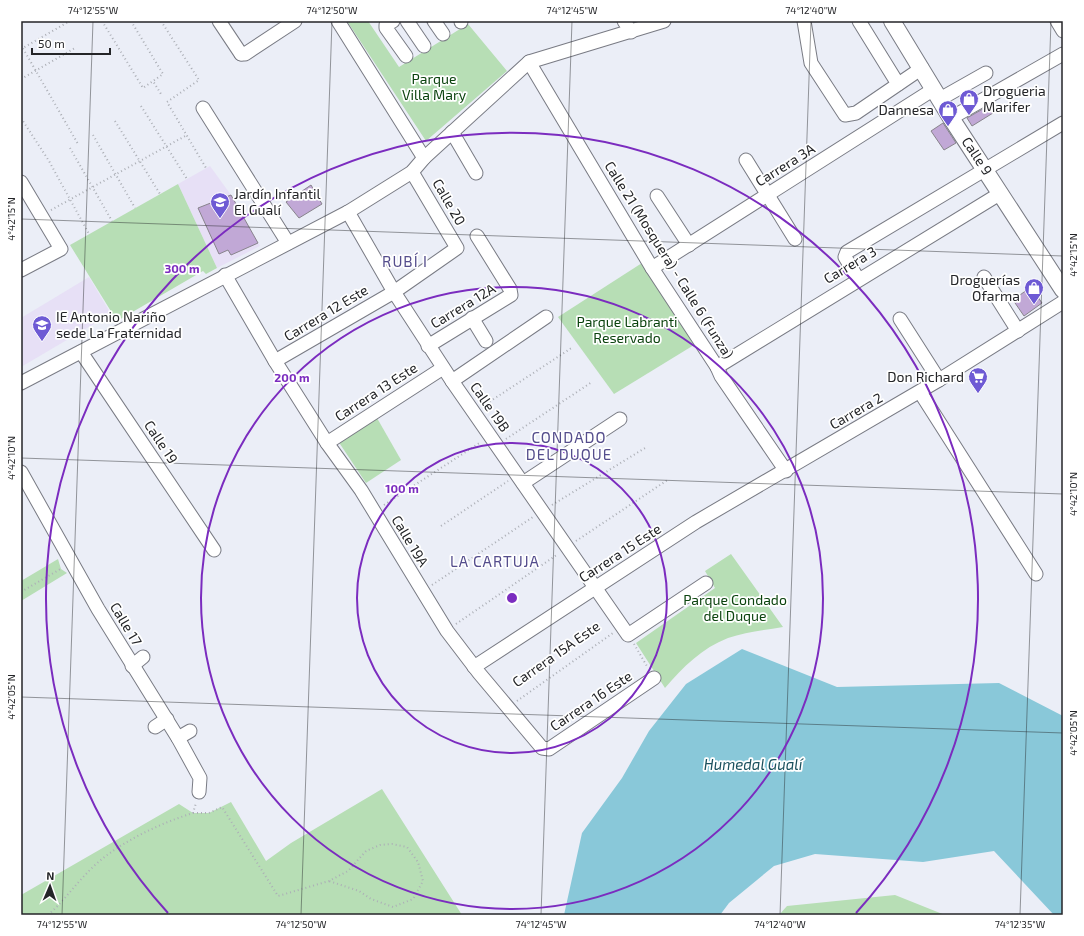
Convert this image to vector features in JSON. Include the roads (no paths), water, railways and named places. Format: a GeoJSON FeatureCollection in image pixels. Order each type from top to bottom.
{"type":"FeatureCollection","features":[{"type":"Feature","properties":{"kind":"main road","name":"Calle 9"},"geometry":{"type":"LineString","coordinates":[[892,21],[985,170],[1063,290]]}},
{"type":"Feature","properties":{"kind":"street"},"geometry":{"type":"LineString","coordinates":[[219,21],[242,57],[295,21]]}},
{"type":"Feature","properties":{"kind":"street"},"geometry":{"type":"LineString","coordinates":[[338,21],[424,158]]}},
{"type":"Feature","properties":{"kind":"street"},"geometry":{"type":"LineString","coordinates":[[393,21],[386,25],[386,28],[406,56]]}},
{"type":"Feature","properties":{"kind":"street"},"geometry":{"type":"LineString","coordinates":[[407,21],[424,46]]}},
{"type":"Feature","properties":{"kind":"street"},"geometry":{"type":"LineString","coordinates":[[434,21],[443,34]]}},
{"type":"Feature","properties":{"kind":"street"},"geometry":{"type":"LineString","coordinates":[[624,21],[632,32]]}},
{"type":"Feature","properties":{"kind":"street"},"geometry":{"type":"LineString","coordinates":[[804,21],[812,63],[845,115],[856,113],[922,68]]}},
{"type":"Feature","properties":{"kind":"street"},"geometry":{"type":"LineString","coordinates":[[859,21],[898,84]]}},
{"type":"Feature","properties":{"kind":"street"},"geometry":{"type":"LineString","coordinates":[[1057,21],[1063,31]]}},
{"type":"Feature","properties":{"kind":"street"},"geometry":{"type":"LineString","coordinates":[[21,383],[348,212],[412,172],[424,158],[529,62],[632,32],[656,22]]}},
{"type":"Feature","properties":{"kind":"street"},"geometry":{"type":"LineString","coordinates":[[952,118],[1063,54]]}},
{"type":"Feature","properties":{"kind":"street","name":"Calle 21 (Mosquera) - Calle 6 (Funza)"},"geometry":{"type":"LineString","coordinates":[[529,62],[631,238],[652,268],[718,374],[786,471]]}},
{"type":"Feature","properties":{"kind":"street","name":"Carrera 3A"},"geometry":{"type":"LineString","coordinates":[[652,268],[768,194],[937,94],[986,73]]}},
{"type":"Feature","properties":{"kind":"street"},"geometry":{"type":"LineString","coordinates":[[203,108],[288,243]]}},
{"type":"Feature","properties":{"kind":"street","name":"Carrera 3"},"geometry":{"type":"LineString","coordinates":[[858,279],[845,257],[845,254],[1063,123]]}},
{"type":"Feature","properties":{"kind":"street"},"geometry":{"type":"LineString","coordinates":[[452,132],[476,173]]}},
{"type":"Feature","properties":{"kind":"street"},"geometry":{"type":"LineString","coordinates":[[746,160],[795,239]]}},
{"type":"Feature","properties":{"kind":"street","name":"Calle 20"},"geometry":{"type":"LineString","coordinates":[[412,172],[457,248]]}},
{"type":"Feature","properties":{"kind":"street"},"geometry":{"type":"LineString","coordinates":[[21,182],[61,249],[23,266]]}},
{"type":"Feature","properties":{"kind":"street","name":"Carrera 3"},"geometry":{"type":"LineString","coordinates":[[718,374],[858,279],[1001,193]]}},
{"type":"Feature","properties":{"kind":"street"},"geometry":{"type":"LineString","coordinates":[[657,196],[688,245]]}},
{"type":"Feature","properties":{"kind":"street","name":"Calle 19B"},"geometry":{"type":"LineString","coordinates":[[348,212],[394,292],[428,346],[626,630],[706,583]]}},
{"type":"Feature","properties":{"kind":"street","name":"Carrera 12A"},"geometry":{"type":"LineString","coordinates":[[428,346],[472,318],[511,296],[512,292],[477,236]]}},
{"type":"Feature","properties":{"kind":"street","name":"Carrera 12 Este"},"geometry":{"type":"LineString","coordinates":[[275,362],[394,292],[457,248]]}},
{"type":"Feature","properties":{"kind":"street","name":"Calle 19A"},"geometry":{"type":"LineString","coordinates":[[225,275],[275,362],[327,443],[361,490],[430,605],[474,667],[545,750]]}},
{"type":"Feature","properties":{"kind":"street"},"geometry":{"type":"LineString","coordinates":[[984,277],[1018,331]]}},
{"type":"Feature","properties":{"kind":"street","name":"Carrera 2"},"geometry":{"type":"LineString","coordinates":[[786,471],[920,392],[1063,302]]}},
{"type":"Feature","properties":{"kind":"street"},"geometry":{"type":"LineString","coordinates":[[452,381],[546,317]]}},
{"type":"Feature","properties":{"kind":"street"},"geometry":{"type":"LineString","coordinates":[[472,318],[486,341]]}},
{"type":"Feature","properties":{"kind":"street"},"geometry":{"type":"LineString","coordinates":[[900,319],[939,380]]}},
{"type":"Feature","properties":{"kind":"street","name":"Calle 19"},"geometry":{"type":"LineString","coordinates":[[81,352],[214,550]]}},
{"type":"Feature","properties":{"kind":"street","name":"Carrera 13 Este"},"geometry":{"type":"LineString","coordinates":[[327,443],[443,368]]}},
{"type":"Feature","properties":{"kind":"street"},"geometry":{"type":"LineString","coordinates":[[920,392],[1036,574]]}},
{"type":"Feature","properties":{"kind":"street"},"geometry":{"type":"LineString","coordinates":[[521,479],[620,419]]}},
{"type":"Feature","properties":{"kind":"street","name":"Carrera 15 Este"},"geometry":{"type":"LineString","coordinates":[[474,667],[696,522],[786,471]]}},
{"type":"Feature","properties":{"kind":"street","name":"Calle 17"},"geometry":{"type":"LineString","coordinates":[[21,472],[72,562],[94,612],[132,666],[178,738],[200,778],[200,792]]}},
{"type":"Feature","properties":{"kind":"street"},"geometry":{"type":"LineString","coordinates":[[132,666],[143,657]]}},
{"type":"Feature","properties":{"kind":"street","name":"Carrera 16 Este"},"geometry":{"type":"LineString","coordinates":[[545,750],[549,749],[654,678]]}},
{"type":"Feature","properties":{"kind":"street"},"geometry":{"type":"LineString","coordinates":[[155,727],[167,719]]}},
{"type":"Feature","properties":{"kind":"street"},"geometry":{"type":"LineString","coordinates":[[178,738],[190,731]]}},
{"type":"Feature","properties":{"kind":"water","name":"Humedal Gualí"},"geometry":{"type":"Polygon","coordinates":[[[742,649],[837,687],[999,683],[1063,716],[1063,915],[1054,915],[994,851],[923,862],[815,854],[774,866],[729,903],[720,915],[564,915],[582,833],[622,778],[649,731],[686,684],[742,649]]]}},
{"type":"Feature","properties":{"kind":"place","name":"Drogueria Marifer"},"geometry":{"type":"Point","coordinates":[969,116]}},
{"type":"Feature","properties":{"kind":"place","name":"Dannesa"},"geometry":{"type":"Point","coordinates":[948,127]}},
{"type":"Feature","properties":{"kind":"place","name":"Jardín Infantil El Gualí"},"geometry":{"type":"Point","coordinates":[220,219]}},
{"type":"Feature","properties":{"kind":"place","name":"Droguerías Ofarma"},"geometry":{"type":"Point","coordinates":[1034,305]}},
{"type":"Feature","properties":{"kind":"place","name":"IE Antonio Nariño sede La Fraternidad"},"geometry":{"type":"Point","coordinates":[42,342]}},
{"type":"Feature","properties":{"kind":"place","name":"Don Richard"},"geometry":{"type":"Point","coordinates":[978,394]}},
{"type":"Feature","properties":{"kind":"district","name":"RUBÍ I"},"geometry":{"type":"Point","coordinates":[405,262]}},
{"type":"Feature","properties":{"kind":"district","name":"CONDADO DEL DUQUE"},"geometry":{"type":"Point","coordinates":[569,446]}},
{"type":"Feature","properties":{"kind":"district","name":"LA CARTUJA"},"geometry":{"type":"Point","coordinates":[495,562]}},
{"type":"Feature","properties":{"kind":"park label","name":"Parque Villa Mary"},"geometry":{"type":"Point","coordinates":[434,88]}},
{"type":"Feature","properties":{"kind":"park label","name":"Parque Labranti Reservado"},"geometry":{"type":"Point","coordinates":[627,330]}},
{"type":"Feature","properties":{"kind":"park label","name":"Parque Condado del Duque"},"geometry":{"type":"Point","coordinates":[735,608]}}]}
